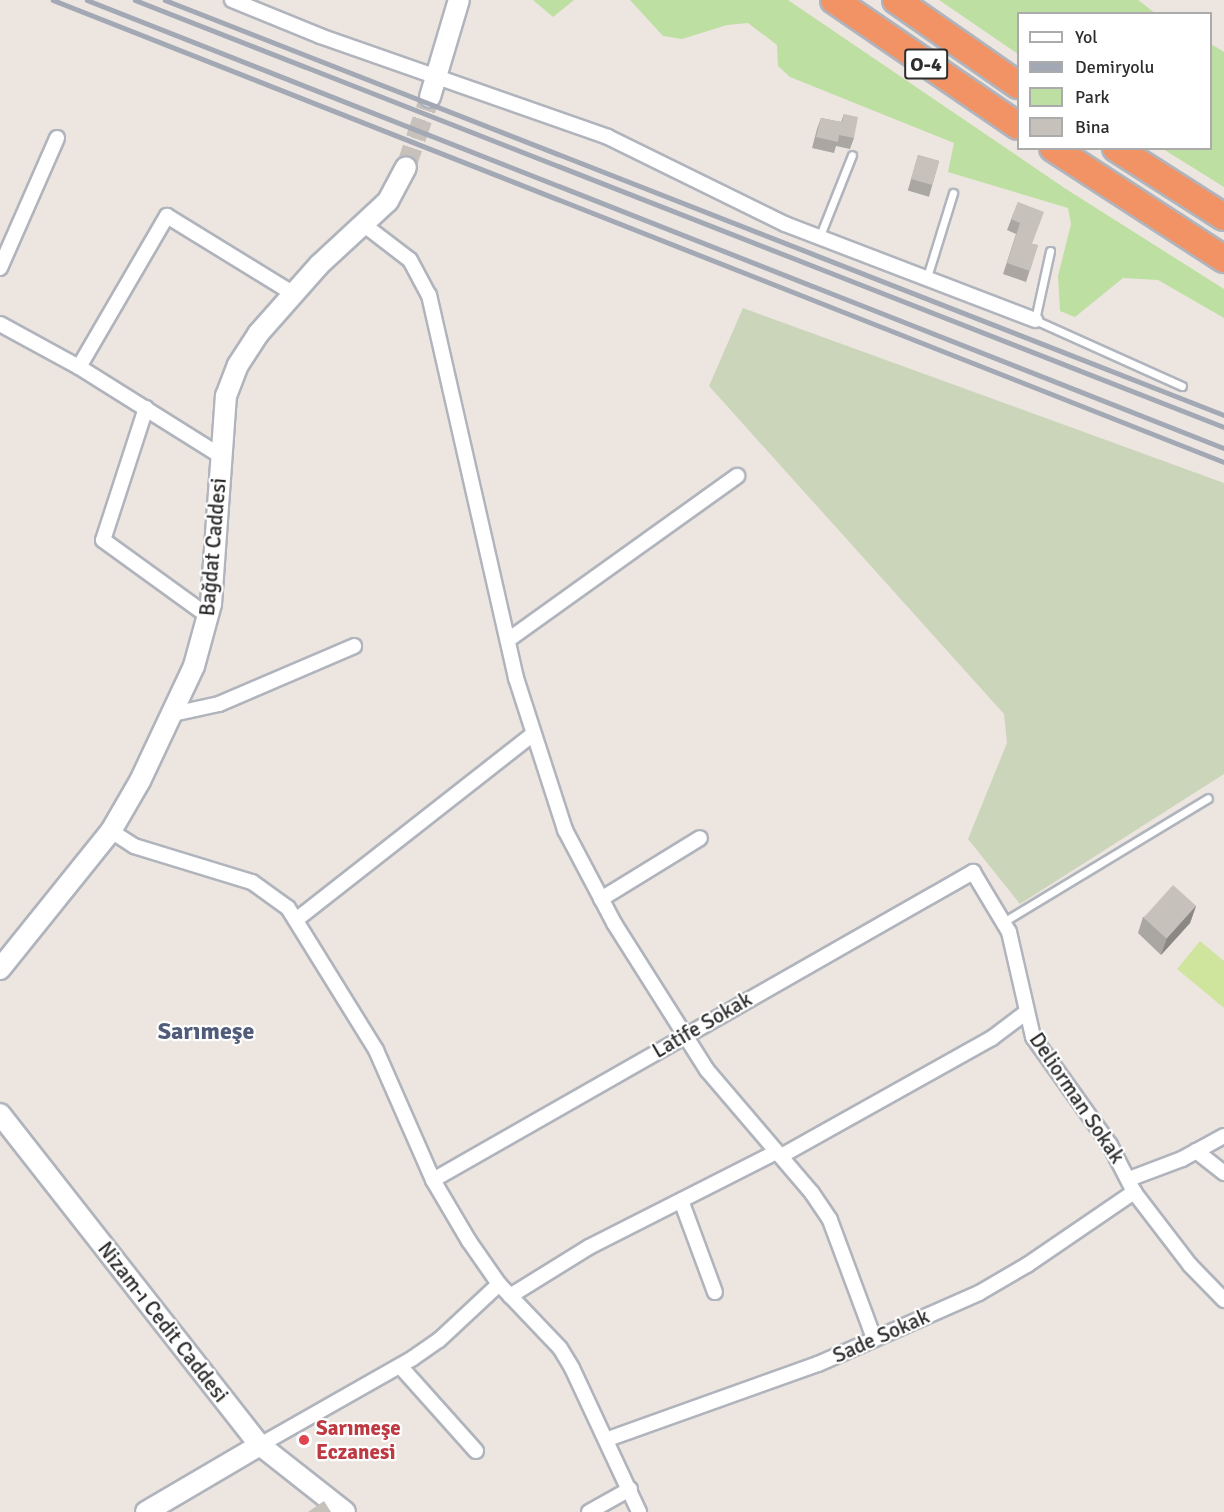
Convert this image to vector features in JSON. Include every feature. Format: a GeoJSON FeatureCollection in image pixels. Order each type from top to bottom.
{"type":"FeatureCollection","features":[{"type":"Feature","properties":{"kind":"highway","name":"O-4"},"geometry":{"type":"LineString","coordinates":[[834,0],[1017,125]]}},
{"type":"Feature","properties":{"kind":"highway","name":"O-4"},"geometry":{"type":"LineString","coordinates":[[896,0],[1017,84]]}},
{"type":"Feature","properties":{"kind":"highway"},"geometry":{"type":"LineString","coordinates":[[1056,150],[1224,259]]}},
{"type":"Feature","properties":{"kind":"highway"},"geometry":{"type":"LineString","coordinates":[[1119,150],[1224,217]]}},
{"type":"Feature","properties":{"kind":"street"},"geometry":{"type":"LineString","coordinates":[[232,0],[608,137],[819,238],[927,277],[1035,320]]}},
{"type":"Feature","properties":{"kind":"street"},"geometry":{"type":"LineString","coordinates":[[430,97],[459,0]]}},
{"type":"Feature","properties":{"kind":"street"},"geometry":{"type":"LineString","coordinates":[[0,268],[57,138]]}},
{"type":"Feature","properties":{"kind":"street","name":"Bağdat Caddesi"},"geometry":{"type":"LineString","coordinates":[[0,969],[111,831],[173,714],[194,666],[208,616],[221,456],[230,381],[254,340],[294,294],[388,201],[406,167]]}},
{"type":"Feature","properties":{"kind":"street"},"geometry":{"type":"LineString","coordinates":[[79,367],[167,216],[294,294]]}},
{"type":"Feature","properties":{"kind":"street"},"geometry":{"type":"LineString","coordinates":[[363,224],[410,260],[429,295],[508,639],[532,735],[559,816],[601,898],[684,1034],[730,1100],[778,1154],[831,1220],[874,1338]]}},
{"type":"Feature","properties":{"kind":"street"},"geometry":{"type":"LineString","coordinates":[[0,324],[79,367],[221,456]]}},
{"type":"Feature","properties":{"kind":"street"},"geometry":{"type":"LineString","coordinates":[[146,408],[103,540],[208,616]]}},
{"type":"Feature","properties":{"kind":"street"},"geometry":{"type":"LineString","coordinates":[[508,639],[737,476]]}},
{"type":"Feature","properties":{"kind":"street"},"geometry":{"type":"LineString","coordinates":[[173,714],[219,704],[354,646]]}},
{"type":"Feature","properties":{"kind":"street"},"geometry":{"type":"LineString","coordinates":[[296,920],[532,735]]}},
{"type":"Feature","properties":{"kind":"street"},"geometry":{"type":"LineString","coordinates":[[111,831],[134,846],[252,882],[279,897],[296,920],[376,1050],[433,1180],[499,1284],[560,1348],[608,1439],[639,1512]]}},
{"type":"Feature","properties":{"kind":"street"},"geometry":{"type":"LineString","coordinates":[[601,898],[700,838]]}},
{"type":"Feature","properties":{"kind":"street","name":"Deliorman Sokak"},"geometry":{"type":"LineString","coordinates":[[973,872],[1005,921],[1025,1013],[1044,1055],[1110,1144],[1132,1185],[1190,1265],[1224,1300]]}},
{"type":"Feature","properties":{"kind":"street","name":"Latife Sokak"},"geometry":{"type":"LineString","coordinates":[[433,1180],[570,1104],[684,1034],[973,872]]}},
{"type":"Feature","properties":{"kind":"street"},"geometry":{"type":"LineString","coordinates":[[510,1296],[589,1247],[778,1154],[992,1038],[1025,1013]]}},
{"type":"Feature","properties":{"kind":"street","name":"Nizam-ı Cedit Caddesi"},"geometry":{"type":"LineString","coordinates":[[0,1114],[260,1445],[345,1512]]}},
{"type":"Feature","properties":{"kind":"street","name":"Sade Sokak"},"geometry":{"type":"LineString","coordinates":[[608,1439],[818,1364],[1001,1281],[1132,1185],[1224,1136]]}},
{"type":"Feature","properties":{"kind":"street"},"geometry":{"type":"LineString","coordinates":[[1196,1151],[1224,1173]]}},
{"type":"Feature","properties":{"kind":"street"},"geometry":{"type":"LineString","coordinates":[[682,1203],[715,1292]]}},
{"type":"Feature","properties":{"kind":"street"},"geometry":{"type":"LineString","coordinates":[[146,1512],[400,1366],[439,1340],[499,1284]]}},
{"type":"Feature","properties":{"kind":"street"},"geometry":{"type":"LineString","coordinates":[[400,1366],[476,1451]]}},
{"type":"Feature","properties":{"kind":"street"},"geometry":{"type":"LineString","coordinates":[[589,1512],[630,1490]]}},
{"type":"Feature","properties":{"kind":"lane"},"geometry":{"type":"LineString","coordinates":[[819,238],[852,155]]}},
{"type":"Feature","properties":{"kind":"lane"},"geometry":{"type":"LineString","coordinates":[[927,277],[953,193]]}},
{"type":"Feature","properties":{"kind":"lane"},"geometry":{"type":"LineString","coordinates":[[1050,251],[1035,320],[1182,386]]}},
{"type":"Feature","properties":{"kind":"lane"},"geometry":{"type":"LineString","coordinates":[[1005,921],[1208,798]]}},
{"type":"Feature","properties":{"kind":"green space"},"geometry":{"type":"Polygon","coordinates":[[[533,0],[574,0],[553,17],[533,0]]]}},
{"type":"Feature","properties":{"kind":"green space"},"geometry":{"type":"Polygon","coordinates":[[[630,0],[788,0],[1066,189],[1224,289],[1224,318],[1158,280],[1123,278],[1075,317],[1060,311],[1058,276],[1071,224],[1068,208],[948,172],[954,143],[790,77],[778,66],[777,45],[748,23],[727,25],[682,39],[663,36],[630,0]]]}},
{"type":"Feature","properties":{"kind":"green space"},"geometry":{"type":"Polygon","coordinates":[[[939,0],[1138,0],[1154,12],[1017,12],[1017,53],[939,0]]]}},
{"type":"Feature","properties":{"kind":"green space"},"geometry":{"type":"Polygon","coordinates":[[[1212,45],[1224,52],[1224,187],[1165,150],[1212,150],[1212,45]]]}},
{"type":"Feature","properties":{"kind":"green space"},"geometry":{"type":"Polygon","coordinates":[[[743,308],[1224,483],[1224,774],[1020,904],[968,839],[1007,743],[1004,714],[709,386],[743,308]]]}},
{"type":"Feature","properties":{"kind":"green space"},"geometry":{"type":"Polygon","coordinates":[[[1200,941],[1224,961],[1224,1008],[1177,969],[1200,941]]]}},
{"type":"Feature","properties":{"kind":"building"},"geometry":{"type":"Polygon","coordinates":[[[844,114],[858,117],[854,138],[839,135],[838,142],[816,137],[821,118],[842,122],[844,114]]]}},
{"type":"Feature","properties":{"kind":"building"},"geometry":{"type":"Polygon","coordinates":[[[918,155],[939,161],[932,185],[911,179],[918,155]]]}},
{"type":"Feature","properties":{"kind":"building"},"geometry":{"type":"Polygon","coordinates":[[[1018,202],[1044,212],[1032,244],[1038,245],[1030,271],[1007,263],[1020,223],[1011,219],[1018,202]]]}},
{"type":"Feature","properties":{"kind":"building"},"geometry":{"type":"Polygon","coordinates":[[[1173,885],[1196,906],[1167,938],[1144,918],[1173,885]]]}},
{"type":"Feature","properties":{"kind":"building"},"geometry":{"type":"Polygon","coordinates":[[[324,1501],[331,1512],[308,1512],[324,1501]]]}},
{"type":"Feature","properties":{"kind":"tunnel"},"geometry":{"type":"LineString","coordinates":[[406,167],[430,97]]}},
{"type":"Feature","properties":{"kind":"railway"},"geometry":{"type":"LineString","coordinates":[[53,0],[1224,462]]}},
{"type":"Feature","properties":{"kind":"railway"},"geometry":{"type":"LineString","coordinates":[[87,0],[1224,448]]}},
{"type":"Feature","properties":{"kind":"railway"},"geometry":{"type":"LineString","coordinates":[[135,0],[1224,427]]}},
{"type":"Feature","properties":{"kind":"railway"},"geometry":{"type":"LineString","coordinates":[[165,0],[1224,415]]}},
{"type":"Feature","properties":{"kind":"place","name":"Sarımeşe Eczanesi"},"geometry":{"type":"Point","coordinates":[304,1440]}},
{"type":"Feature","properties":{"kind":"district","name":"Sarımeşe"},"geometry":{"type":"Point","coordinates":[206,1032]}}]}
